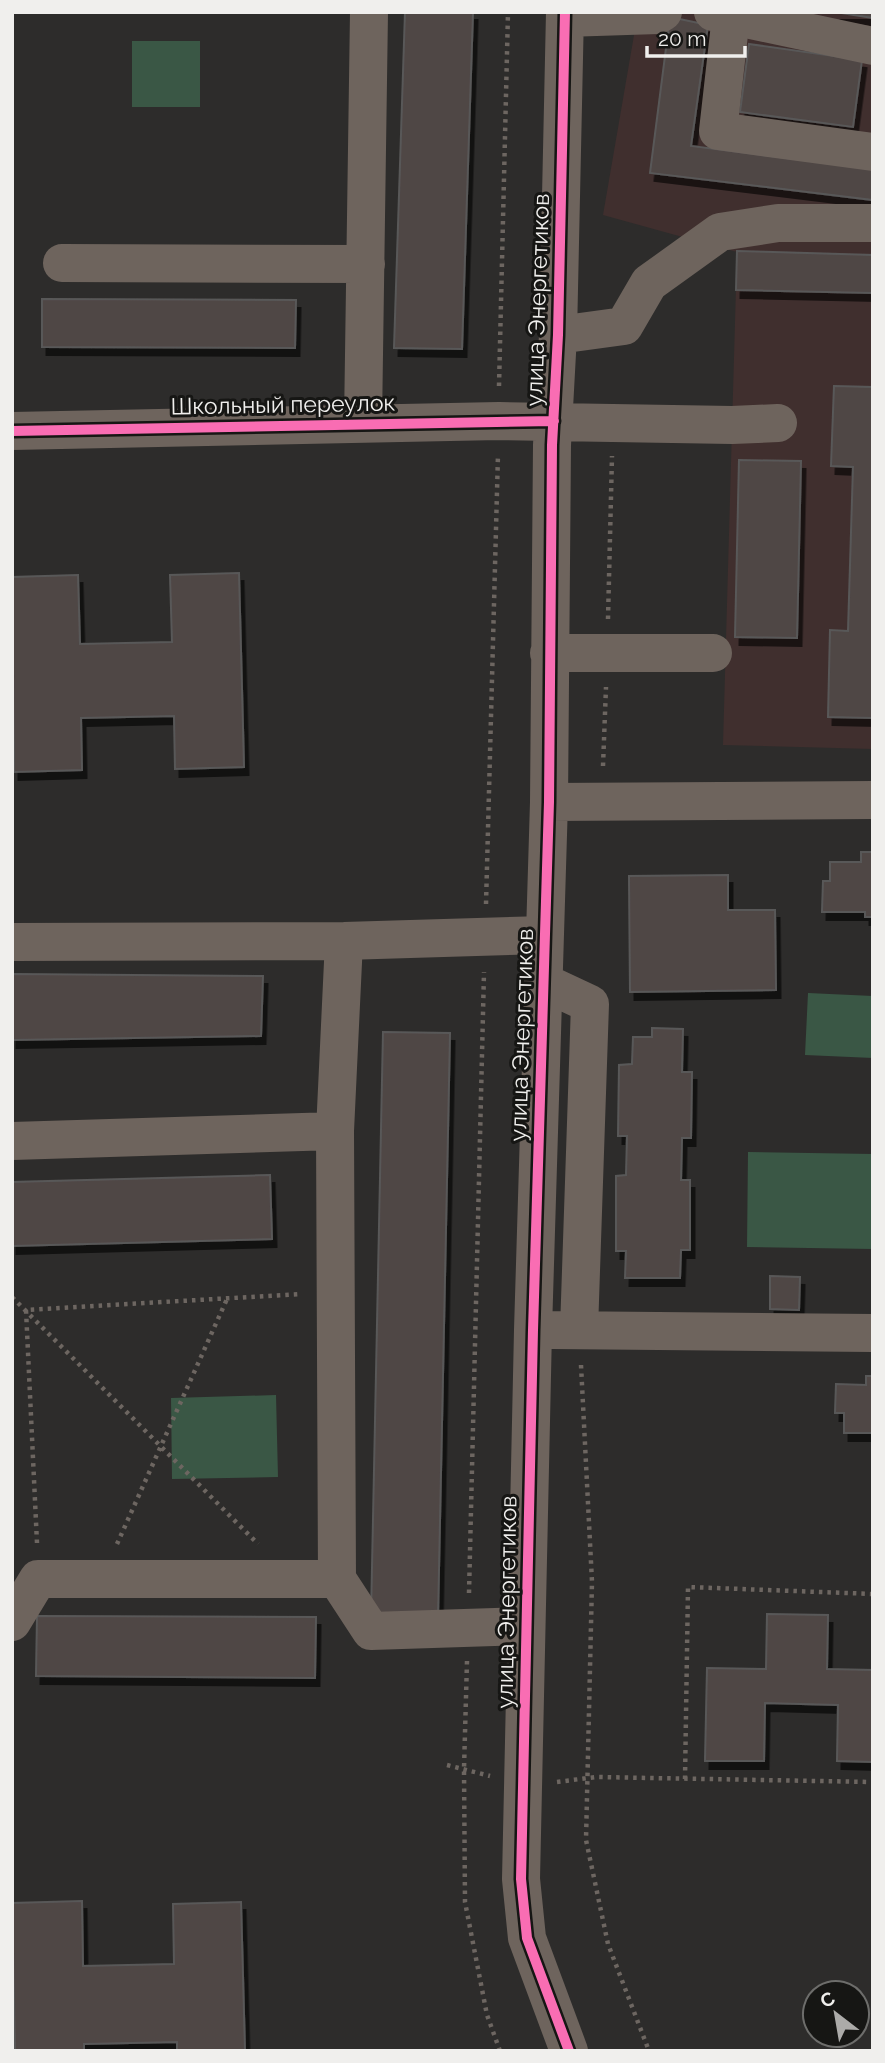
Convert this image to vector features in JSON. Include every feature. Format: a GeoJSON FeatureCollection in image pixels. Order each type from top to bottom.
{"type":"FeatureCollection","features":[{"type":"Feature","properties":{"kind":"street"},"geometry":{"type":"LineString","coordinates":[[363,423],[369,12]]}},
{"type":"Feature","properties":{"kind":"street"},"geometry":{"type":"LineString","coordinates":[[565,15],[658,15],[663,12]]}},
{"type":"Feature","properties":{"kind":"street"},"geometry":{"type":"LineString","coordinates":[[873,46],[722,14],[718,131],[873,152]]}},
{"type":"Feature","properties":{"kind":"street","name":"улица Энергетиков"},"geometry":{"type":"LineString","coordinates":[[565,15],[549,653],[549,802],[533,1330],[521,1879],[527,1938],[569,2051]]}},
{"type":"Feature","properties":{"kind":"street"},"geometry":{"type":"LineString","coordinates":[[558,335],[625,326],[649,283],[720,232],[778,223],[873,223]]}},
{"type":"Feature","properties":{"kind":"street"},"geometry":{"type":"LineString","coordinates":[[62,263],[366,264]]}},
{"type":"Feature","properties":{"kind":"street","name":"Школьный переулок"},"geometry":{"type":"LineString","coordinates":[[12,430],[499,421],[778,424]]}},
{"type":"Feature","properties":{"kind":"street"},"geometry":{"type":"LineString","coordinates":[[549,653],[713,653]]}},
{"type":"Feature","properties":{"kind":"street"},"geometry":{"type":"LineString","coordinates":[[549,802],[873,800]]}},
{"type":"Feature","properties":{"kind":"street"},"geometry":{"type":"LineString","coordinates":[[12,942],[344,941],[545,935]]}},
{"type":"Feature","properties":{"kind":"street"},"geometry":{"type":"LineString","coordinates":[[344,941],[335,1131],[337,1579],[371,1631],[526,1626]]}},
{"type":"Feature","properties":{"kind":"street"},"geometry":{"type":"LineString","coordinates":[[543,982],[590,1004],[579,1331]]}},
{"type":"Feature","properties":{"kind":"street"},"geometry":{"type":"LineString","coordinates":[[12,1141],[335,1131]]}},
{"type":"Feature","properties":{"kind":"street"},"geometry":{"type":"LineString","coordinates":[[533,1330],[873,1333]]}},
{"type":"Feature","properties":{"kind":"street"},"geometry":{"type":"LineString","coordinates":[[12,1622],[38,1579],[337,1579]]}},
{"type":"Feature","properties":{"kind":"path"},"geometry":{"type":"LineString","coordinates":[[500,2051],[487,2015],[465,1902],[464,1769],[508,12]]}},
{"type":"Feature","properties":{"kind":"path"},"geometry":{"type":"LineString","coordinates":[[602,802],[612,422]]}},
{"type":"Feature","properties":{"kind":"path"},"geometry":{"type":"LineString","coordinates":[[26,1310],[336,1292]]}},
{"type":"Feature","properties":{"kind":"path"},"geometry":{"type":"LineString","coordinates":[[12,1297],[293,1579]]}},
{"type":"Feature","properties":{"kind":"path"},"geometry":{"type":"LineString","coordinates":[[101,1579],[227,1299]]}},
{"type":"Feature","properties":{"kind":"path"},"geometry":{"type":"LineString","coordinates":[[26,1310],[38,1579]]}},
{"type":"Feature","properties":{"kind":"path"},"geometry":{"type":"LineString","coordinates":[[579,1331],[592,1582],[586,1840],[608,1944],[649,2051]]}},
{"type":"Feature","properties":{"kind":"path"},"geometry":{"type":"LineString","coordinates":[[685,1779],[688,1587],[873,1594]]}},
{"type":"Feature","properties":{"kind":"path"},"geometry":{"type":"LineString","coordinates":[[447,1765],[523,1786],[586,1778],[873,1782]]}},
{"type":"Feature","properties":{"kind":"shaded area"},"geometry":{"type":"Polygon","coordinates":[[[638,12],[873,12],[873,749],[723,745],[737,252],[603,215],[638,12]]]}},
{"type":"Feature","properties":{"kind":"green space"},"geometry":{"type":"Polygon","coordinates":[[[132,41],[200,41],[200,107],[132,107],[132,41]]]}},
{"type":"Feature","properties":{"kind":"green space"},"geometry":{"type":"Polygon","coordinates":[[[808,993],[873,996],[873,1058],[805,1055],[808,993]]]}},
{"type":"Feature","properties":{"kind":"green space"},"geometry":{"type":"Polygon","coordinates":[[[748,1152],[873,1154],[873,1249],[747,1247],[748,1152]]]}},
{"type":"Feature","properties":{"kind":"green space"},"geometry":{"type":"Polygon","coordinates":[[[276,1395],[278,1477],[172,1479],[171,1398],[276,1395]]]}},
{"type":"Feature","properties":{"kind":"building"},"geometry":{"type":"Polygon","coordinates":[[[405,12],[473,12],[462,349],[394,348],[405,12]]]}},
{"type":"Feature","properties":{"kind":"building"},"geometry":{"type":"Polygon","coordinates":[[[835,12],[873,12],[873,18],[835,12]]]}},
{"type":"Feature","properties":{"kind":"building"},"geometry":{"type":"Polygon","coordinates":[[[670,17],[708,25],[691,146],[873,169],[873,200],[650,173],[670,17]]]}},
{"type":"Feature","properties":{"kind":"building"},"geometry":{"type":"Polygon","coordinates":[[[749,44],[862,60],[853,127],[740,112],[749,44]]]}},
{"type":"Feature","properties":{"kind":"building"},"geometry":{"type":"Polygon","coordinates":[[[737,251],[873,255],[873,293],[736,290],[737,251]]]}},
{"type":"Feature","properties":{"kind":"building"},"geometry":{"type":"Polygon","coordinates":[[[42,299],[296,300],[295,348],[42,347],[42,299]]]}},
{"type":"Feature","properties":{"kind":"building"},"geometry":{"type":"Polygon","coordinates":[[[834,386],[873,387],[873,718],[828,717],[830,630],[848,631],[853,467],[831,466],[834,386]]]}},
{"type":"Feature","properties":{"kind":"building"},"geometry":{"type":"Polygon","coordinates":[[[739,460],[801,461],[797,638],[735,637],[739,460]]]}},
{"type":"Feature","properties":{"kind":"building"},"geometry":{"type":"Polygon","coordinates":[[[239,573],[244,767],[175,769],[174,716],[81,718],[82,770],[14,772],[12,577],[78,575],[80,644],[172,642],[170,575],[239,573]]]}},
{"type":"Feature","properties":{"kind":"building"},"geometry":{"type":"Polygon","coordinates":[[[861,852],[873,852],[873,917],[865,917],[865,912],[822,912],[823,881],[830,881],[830,862],[861,862],[861,852]]]}},
{"type":"Feature","properties":{"kind":"building"},"geometry":{"type":"Polygon","coordinates":[[[728,875],[728,910],[775,910],[776,990],[630,992],[629,876],[728,875]]]}},
{"type":"Feature","properties":{"kind":"building"},"geometry":{"type":"Polygon","coordinates":[[[12,974],[263,976],[261,1036],[12,1040],[12,974]]]}},
{"type":"Feature","properties":{"kind":"building"},"geometry":{"type":"Polygon","coordinates":[[[652,1028],[683,1029],[682,1072],[692,1072],[691,1138],[682,1138],[681,1180],[690,1180],[690,1250],[681,1250],[680,1278],[625,1278],[626,1251],[616,1251],[616,1176],[626,1175],[627,1136],[618,1136],[619,1065],[632,1064],[633,1037],[652,1037],[652,1028]]]}},
{"type":"Feature","properties":{"kind":"building"},"geometry":{"type":"Polygon","coordinates":[[[383,1032],[450,1033],[438,1618],[371,1617],[383,1032]]]}},
{"type":"Feature","properties":{"kind":"building"},"geometry":{"type":"Polygon","coordinates":[[[270,1175],[272,1239],[12,1246],[12,1182],[270,1175]]]}},
{"type":"Feature","properties":{"kind":"building"},"geometry":{"type":"Polygon","coordinates":[[[770,1276],[800,1277],[799,1310],[770,1309],[770,1276]]]}},
{"type":"Feature","properties":{"kind":"building"},"geometry":{"type":"Polygon","coordinates":[[[866,1376],[873,1376],[873,1441],[872,1433],[844,1433],[844,1413],[835,1413],[836,1384],[866,1385],[866,1376]]]}},
{"type":"Feature","properties":{"kind":"building"},"geometry":{"type":"Polygon","coordinates":[[[767,1614],[828,1615],[827,1669],[873,1670],[873,1762],[837,1761],[838,1705],[765,1703],[764,1761],[705,1761],[707,1668],[766,1669],[767,1614]]]}},
{"type":"Feature","properties":{"kind":"building"},"geometry":{"type":"Polygon","coordinates":[[[37,1616],[316,1617],[315,1678],[36,1676],[37,1616]]]}},
{"type":"Feature","properties":{"kind":"building"},"geometry":{"type":"Polygon","coordinates":[[[82,1901],[83,1966],[174,1964],[173,1904],[241,1902],[245,2051],[177,2051],[177,2042],[84,2044],[84,2051],[15,2051],[12,1903],[82,1901]]]}},
{"type":"Feature","properties":{"kind":"cycle path"},"geometry":{"type":"LineString","coordinates":[[565,12],[558,335],[552,445],[549,802],[533,1330],[521,1879],[527,1938],[569,2051]]}},
{"type":"Feature","properties":{"kind":"cycle path"},"geometry":{"type":"LineString","coordinates":[[12,431],[554,421]]}}]}
